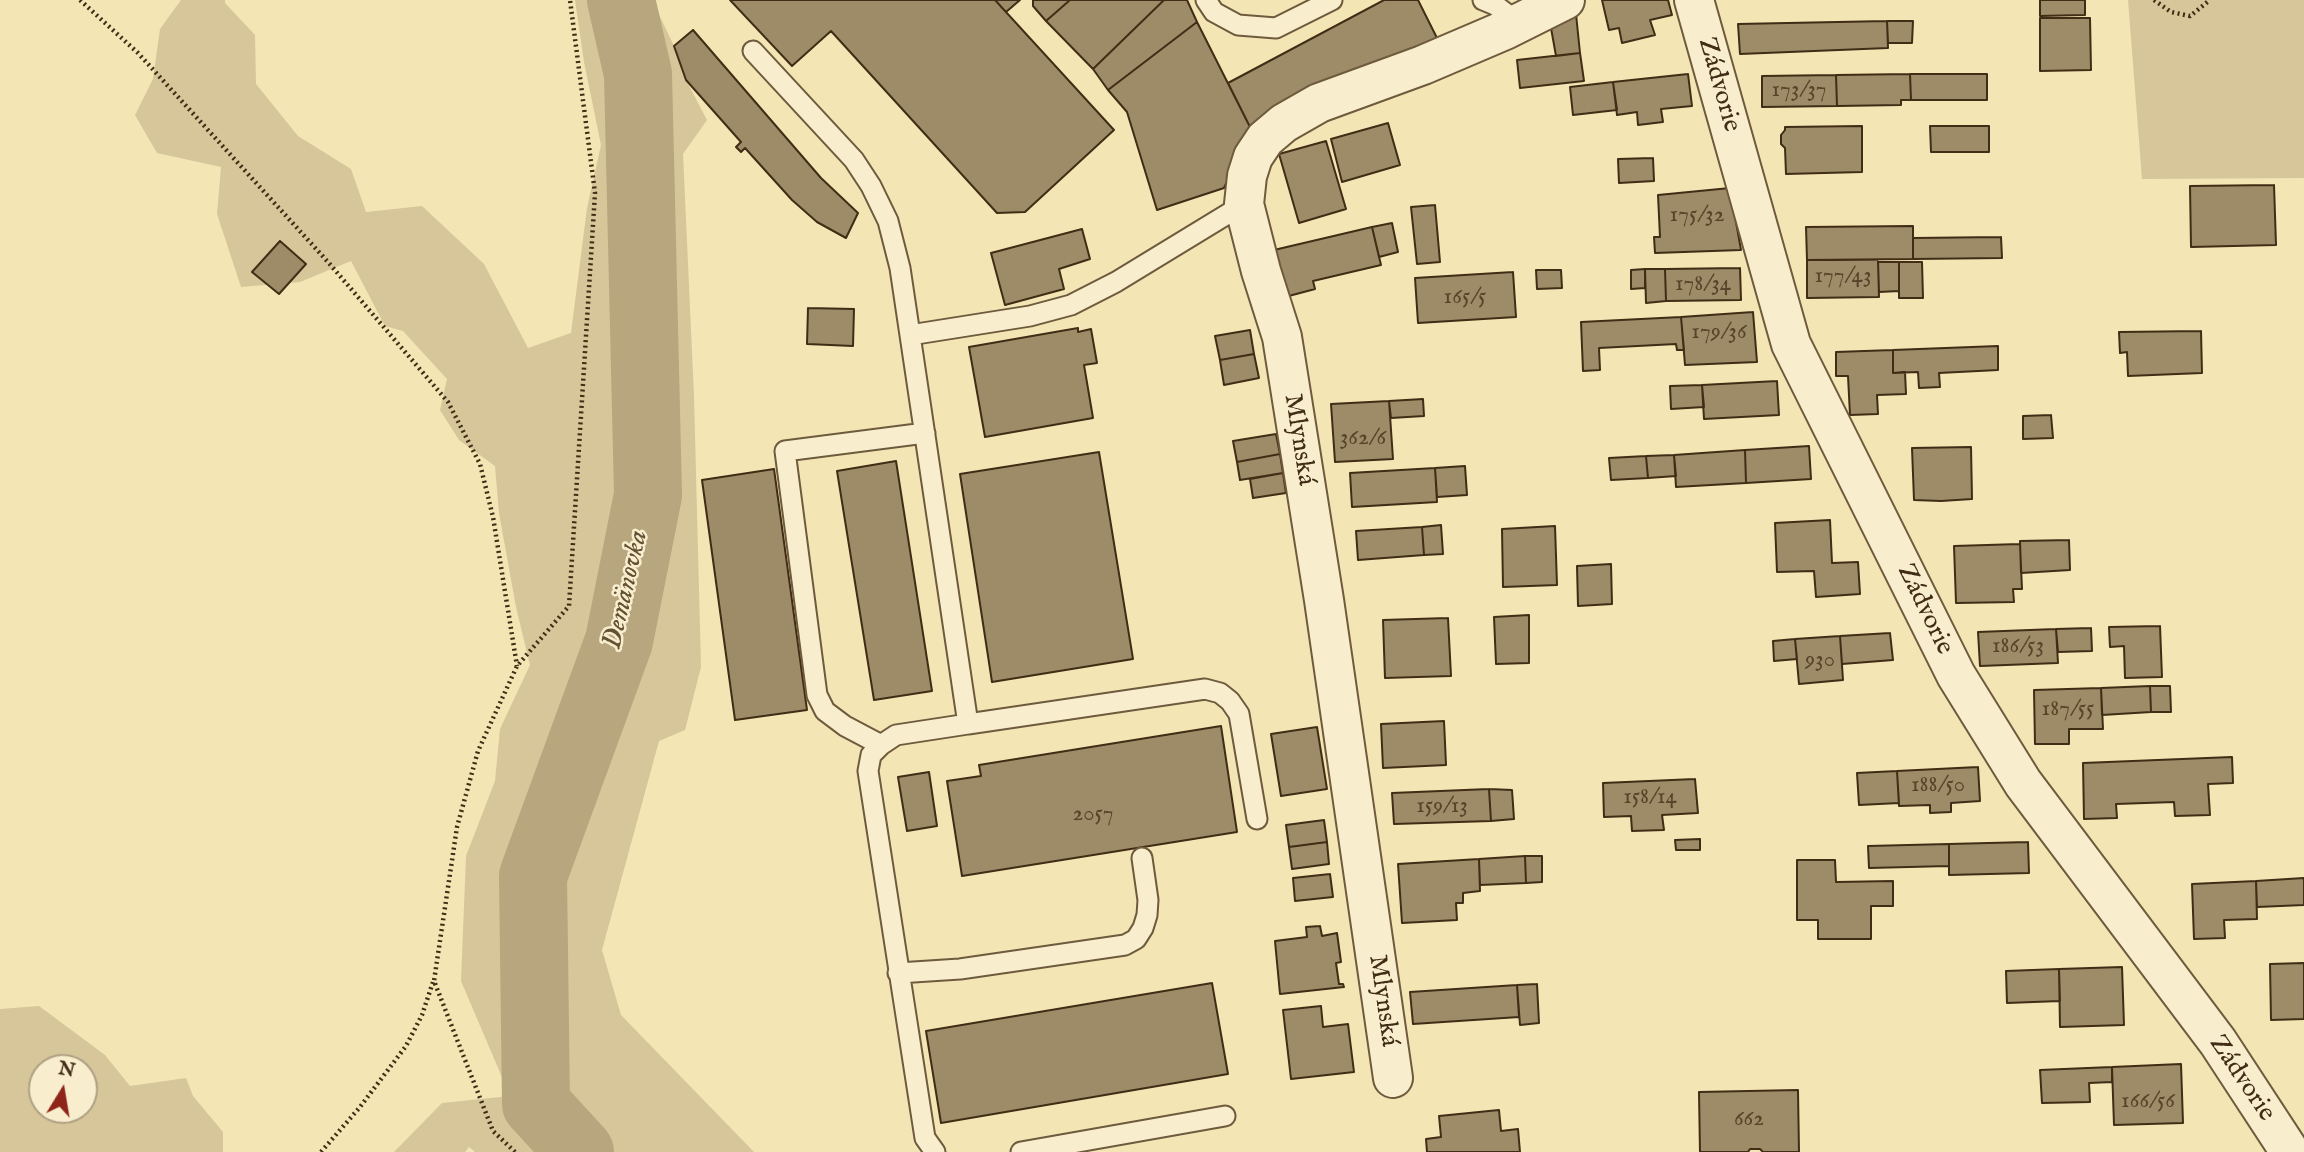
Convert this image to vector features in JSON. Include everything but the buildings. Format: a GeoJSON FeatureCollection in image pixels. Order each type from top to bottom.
{"type":"FeatureCollection","features":[{"type":"Feature","properties":{"kind":"street","name":"Mlynská"},"geometry":{"type":"LineString","coordinates":[[1393,1078],[1324,600],[1282,337],[1244,204],[1247,176],[1253,158],[1265,139],[1284,123],[1320,103],[1423,65],[1565,0]]}},
{"type":"Feature","properties":{"kind":"street","name":"Zádvorie"},"geometry":{"type":"LineString","coordinates":[[1694,0],[1791,344],[1956,675],[2022,783],[2218,1042],[2290,1152]]}},
{"type":"Feature","properties":{"kind":"lane"},"geometry":{"type":"LineString","coordinates":[[1206,0],[1214,12],[1238,25],[1276,29],[1332,0]]}},
{"type":"Feature","properties":{"kind":"lane"},"geometry":{"type":"LineString","coordinates":[[1483,0],[1495,5],[1519,23]]}},
{"type":"Feature","properties":{"kind":"lane"},"geometry":{"type":"LineString","coordinates":[[753,51],[854,160],[888,221],[900,268],[968,724]]}},
{"type":"Feature","properties":{"kind":"lane"},"geometry":{"type":"LineString","coordinates":[[910,335],[1030,316],[1071,305],[1116,282],[1244,204]]}},
{"type":"Feature","properties":{"kind":"lane"},"geometry":{"type":"LineString","coordinates":[[881,745],[845,726],[825,711],[817,695],[785,452],[925,433]]}},
{"type":"Feature","properties":{"kind":"lane"},"geometry":{"type":"LineString","coordinates":[[935,1152],[925,1138],[898,973],[868,771],[871,755],[896,735],[1205,689],[1220,693],[1239,714],[1257,819]]}},
{"type":"Feature","properties":{"kind":"lane"},"geometry":{"type":"LineString","coordinates":[[898,973],[960,969],[1125,945],[1136,939],[1147,915],[1148,900],[1142,858]]}},
{"type":"Feature","properties":{"kind":"lane"},"geometry":{"type":"LineString","coordinates":[[1020,1152],[1225,1116]]}},
{"type":"Feature","properties":{"kind":"path"},"geometry":{"type":"LineString","coordinates":[[80,0],[147,63],[328,262],[448,402],[481,464],[493,517],[517,667]]}},
{"type":"Feature","properties":{"kind":"path"},"geometry":{"type":"LineString","coordinates":[[321,1152],[360,1107],[406,1046],[422,1015],[434,981],[457,827],[478,751],[517,667],[569,606],[595,193],[569,0]]}},
{"type":"Feature","properties":{"kind":"path"},"geometry":{"type":"LineString","coordinates":[[2154,0],[2171,12],[2190,16],[2210,0]]}},
{"type":"Feature","properties":{"kind":"path"},"geometry":{"type":"LineString","coordinates":[[434,981],[493,1131],[515,1152]]}},
{"type":"Feature","properties":{"kind":"shaded area"},"geometry":{"type":"Polygon","coordinates":[[[181,0],[225,0],[255,35],[256,84],[298,136],[351,169],[366,212],[422,206],[484,264],[528,348],[571,333],[587,208],[601,145],[575,0],[652,0],[674,46],[686,80],[707,120],[683,154],[694,396],[701,667],[685,730],[659,741],[602,950],[621,1015],[754,1152],[475,1152],[469,1147],[465,1152],[394,1152],[442,1103],[510,1096],[461,981],[466,856],[495,781],[500,729],[530,665],[516,607],[499,513],[495,466],[459,440],[440,410],[447,379],[403,331],[385,326],[351,261],[300,282],[241,287],[217,214],[221,167],[157,153],[135,115],[153,79],[160,29],[181,0]]]}},
{"type":"Feature","properties":{"kind":"shaded area"},"geometry":{"type":"Polygon","coordinates":[[[2128,0],[2304,0],[2304,178],[2142,179],[2128,0]]]}},
{"type":"Feature","properties":{"kind":"shaded area"},"geometry":{"type":"Polygon","coordinates":[[[39,1006],[105,1055],[130,1086],[186,1078],[193,1096],[223,1132],[223,1152],[0,1152],[0,1009],[39,1006]]]}},
{"type":"Feature","properties":{"kind":"waterway","name":"Demänovka"},"geometry":{"type":"LineString","coordinates":[[580,1152],[536,1104],[533,876],[619,641],[648,495],[638,74],[621,0]]}}]}
